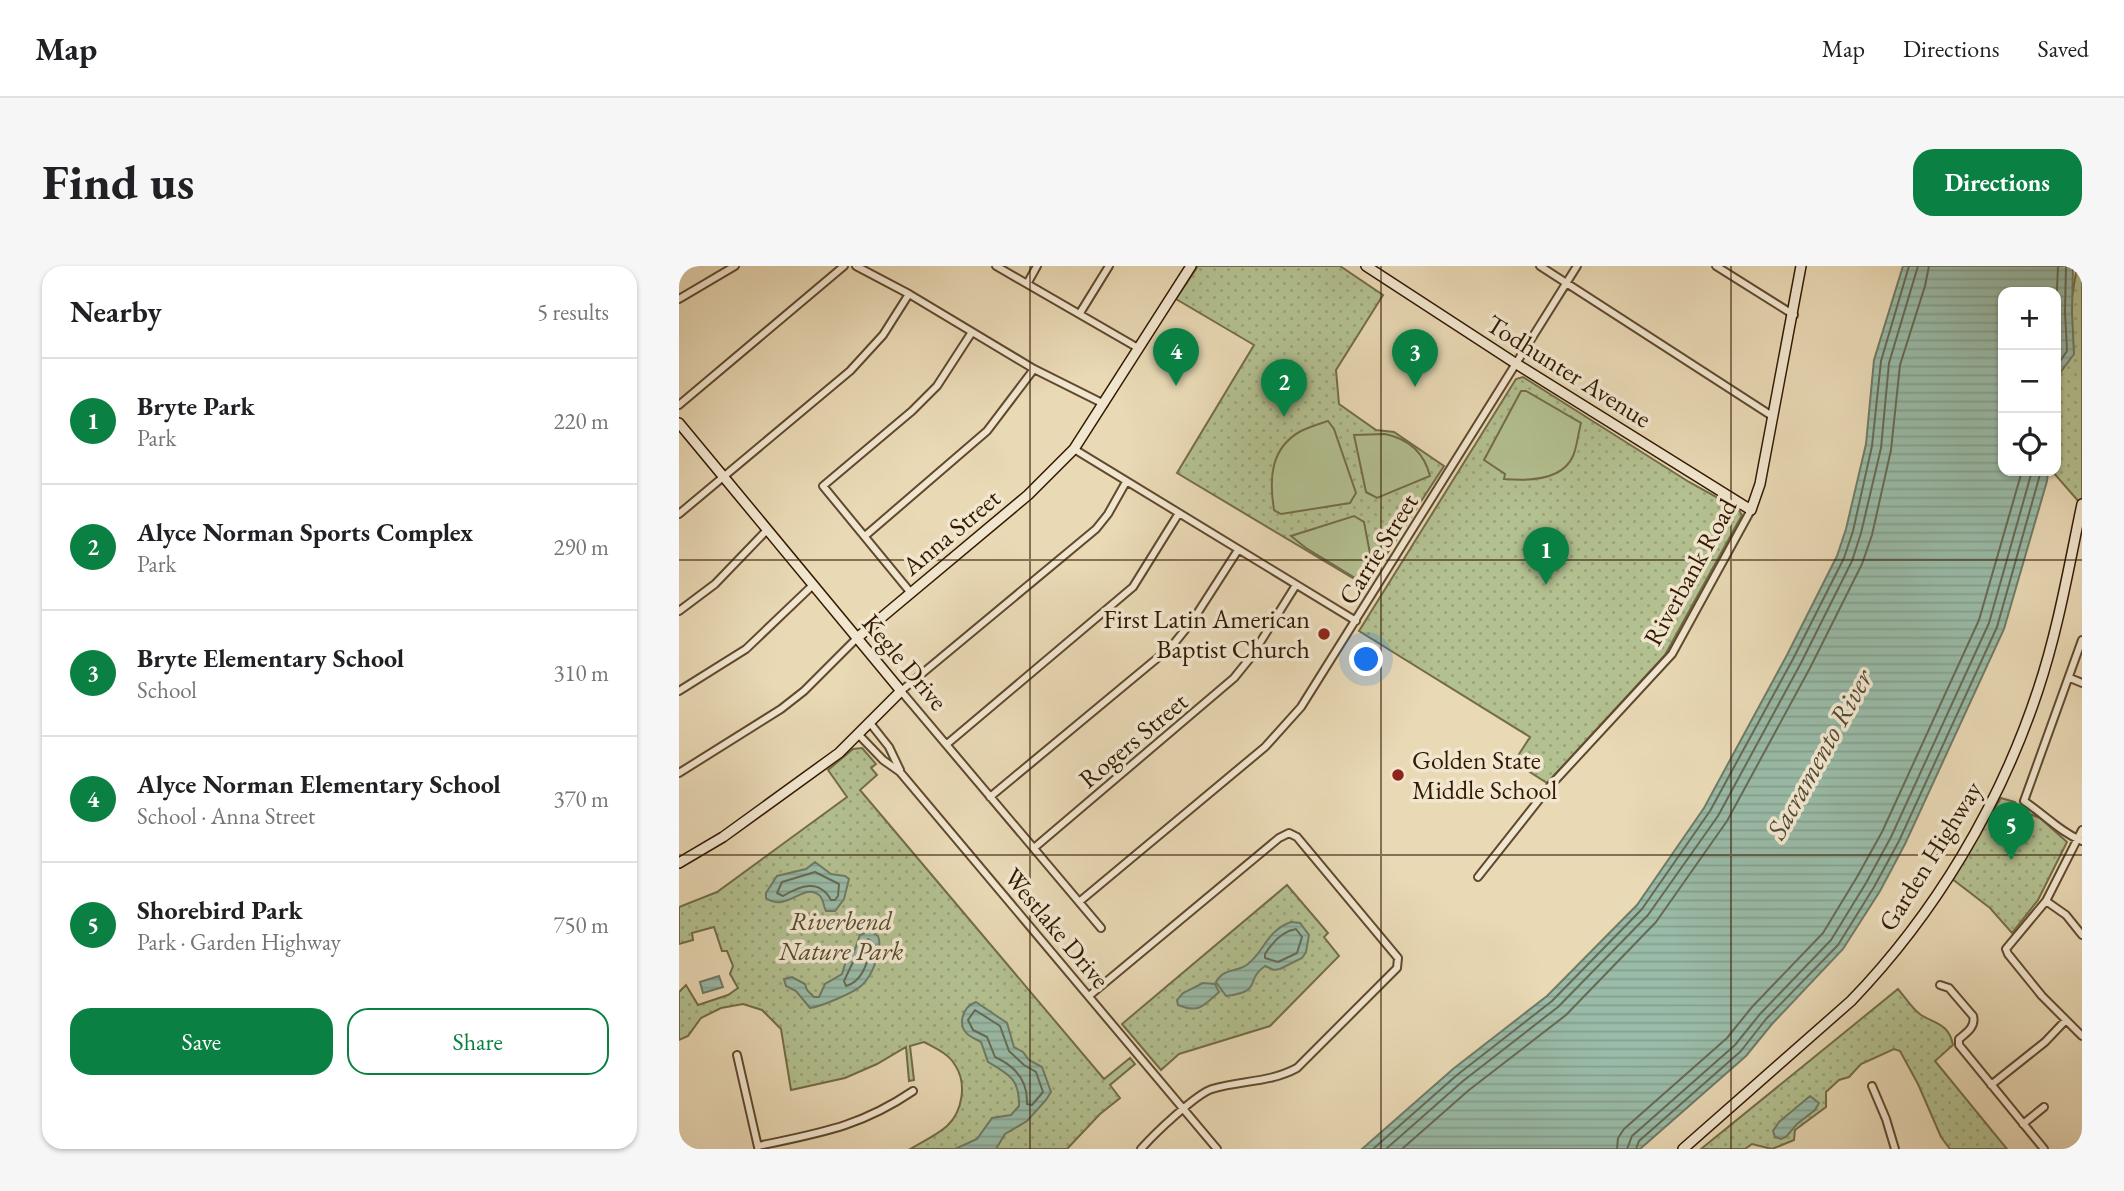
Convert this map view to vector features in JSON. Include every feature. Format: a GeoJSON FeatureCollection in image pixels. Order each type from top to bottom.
{"type":"FeatureCollection","features":[{"type":"Feature","properties":{"kind":"street"},"geometry":{"type":"LineString","coordinates":[[679,299],[735,266]]}},
{"type":"Feature","properties":{"kind":"street"},"geometry":{"type":"LineString","coordinates":[[679,405],[844,266]]}},
{"type":"Feature","properties":{"kind":"street"},"geometry":{"type":"LineString","coordinates":[[856,266],[909,294],[1034,369],[1104,404]]}},
{"type":"Feature","properties":{"kind":"street"},"geometry":{"type":"LineString","coordinates":[[996,266],[1138,348]]}},
{"type":"Feature","properties":{"kind":"street"},"geometry":{"type":"LineString","coordinates":[[1027,284],[1037,266]]}},
{"type":"Feature","properties":{"kind":"street"},"geometry":{"type":"LineString","coordinates":[[1080,313],[1109,266]]}},
{"type":"Feature","properties":{"kind":"street","name":"Anna Street"},"geometry":{"type":"LineString","coordinates":[[679,773],[781,709],[804,691],[857,638],[1035,488],[1074,449],[1191,266]]}},
{"type":"Feature","properties":{"kind":"street","name":"Todhunter Avenue"},"geometry":{"type":"LineString","coordinates":[[1366,266],[1379,269],[1515,363],[1751,510]]}},
{"type":"Feature","properties":{"kind":"street"},"geometry":{"type":"LineString","coordinates":[[1540,266],[1772,416]]}},
{"type":"Feature","properties":{"kind":"street","name":"Carrie Street"},"geometry":{"type":"LineString","coordinates":[[1079,902],[1275,738],[1306,700],[1577,266]]}},
{"type":"Feature","properties":{"kind":"street"},"geometry":{"type":"LineString","coordinates":[[1716,266],[1794,315]]}},
{"type":"Feature","properties":{"kind":"street","name":"Riverbank Road"},"geometry":{"type":"LineString","coordinates":[[1478,877],[1550,786],[1672,654],[1751,510],[1760,484],[1794,315],[1801,266]]}},
{"type":"Feature","properties":{"kind":"street"},"geometry":{"type":"LineString","coordinates":[[679,514],[850,371],[877,342],[909,294]]}},
{"type":"Feature","properties":{"kind":"street"},"geometry":{"type":"LineString","coordinates":[[911,593],[823,486],[912,411],[937,386],[972,332]]}},
{"type":"Feature","properties":{"kind":"street"},"geometry":{"type":"LineString","coordinates":[[865,536],[987,431],[1034,369]]}},
{"type":"Feature","properties":{"kind":"street","name":"Kegle Drive"},"geometry":{"type":"LineString","coordinates":[[679,423],[722,478],[1101,928]]}},
{"type":"Feature","properties":{"kind":"street"},"geometry":{"type":"LineString","coordinates":[[1074,449],[1356,621]]}},
{"type":"Feature","properties":{"kind":"street"},"geometry":{"type":"LineString","coordinates":[[679,863],[723,837],[839,753],[901,691],[1096,529],[1126,482]]}},
{"type":"Feature","properties":{"kind":"street","name":"Garden Highway"},"geometry":{"type":"LineString","coordinates":[[1682,1149],[1829,1023],[1858,994],[1912,929],[1959,859],[2002,782],[2038,690],[2055,628],[2082,504]]}},
{"type":"Feature","properties":{"kind":"street"},"geometry":{"type":"LineString","coordinates":[[947,744],[1133,587],[1179,513]]}},
{"type":"Feature","properties":{"kind":"street"},"geometry":{"type":"LineString","coordinates":[[679,611],[715,584],[767,530]]}},
{"type":"Feature","properties":{"kind":"street"},"geometry":{"type":"LineString","coordinates":[[991,797],[1172,646],[1193,620],[1238,550]]}},
{"type":"Feature","properties":{"kind":"street"},"geometry":{"type":"LineString","coordinates":[[679,691],[745,649],[813,585]]}},
{"type":"Feature","properties":{"kind":"street","name":"Rogers Street"},"geometry":{"type":"LineString","coordinates":[[1034,848],[1234,678],[1251,657],[1296,586]]}},
{"type":"Feature","properties":{"kind":"street"},"geometry":{"type":"LineString","coordinates":[[2080,840],[2059,829],[2024,801],[2082,639]]}},
{"type":"Feature","properties":{"kind":"street"},"geometry":{"type":"LineString","coordinates":[[2070,678],[2082,683]]}},
{"type":"Feature","properties":{"kind":"street","name":"Westlake Drive"},"geometry":{"type":"LineString","coordinates":[[870,723],[889,747],[901,772]]}},
{"type":"Feature","properties":{"kind":"street","name":"Westlake Drive"},"geometry":{"type":"LineString","coordinates":[[859,735],[879,756],[901,772],[1217,1149]]}},
{"type":"Feature","properties":{"kind":"street"},"geometry":{"type":"LineString","coordinates":[[879,756],[889,747]]}},
{"type":"Feature","properties":{"kind":"street"},"geometry":{"type":"LineString","coordinates":[[2082,830],[2080,840],[2046,901],[2007,949],[2008,954],[2042,996],[2082,1036]]}},
{"type":"Feature","properties":{"kind":"street"},"geometry":{"type":"LineString","coordinates":[[1089,996],[1279,838],[1289,833],[1297,837],[1398,958],[1397,968],[1297,1068],[1279,1077],[1208,1090],[1141,1149]]}},
{"type":"Feature","properties":{"kind":"street"},"geometry":{"type":"LineString","coordinates":[[2046,901],[2066,915],[2082,935]]}},
{"type":"Feature","properties":{"kind":"street"},"geometry":{"type":"LineString","coordinates":[[1940,985],[1949,988],[1973,1016],[1973,1026],[1959,1040],[1959,1045],[2044,1149]]}},
{"type":"Feature","properties":{"kind":"street"},"geometry":{"type":"LineString","coordinates":[[1991,1085],[2045,1042],[2065,1021]]}},
{"type":"Feature","properties":{"kind":"street"},"geometry":{"type":"LineString","coordinates":[[737,1055],[758,1148],[847,1126],[889,1107],[912,1091]]}},
{"type":"Feature","properties":{"kind":"street"},"geometry":{"type":"LineString","coordinates":[[1872,1086],[1895,1149]]}},
{"type":"Feature","properties":{"kind":"street"},"geometry":{"type":"LineString","coordinates":[[2023,1124],[2044,1107]]}},
{"type":"Feature","properties":{"kind":"green space"},"geometry":{"type":"Polygon","coordinates":[[[1198,266],[1340,266],[1383,295],[1336,370],[1339,404],[1376,430],[1394,432],[1444,466],[1366,586],[1177,473],[1254,345],[1176,299],[1198,266]]]}},
{"type":"Feature","properties":{"kind":"green space"},"geometry":{"type":"Polygon","coordinates":[[[2077,266],[2082,266],[2082,503],[2056,476],[2061,476],[2061,367],[2077,266]]]}},
{"type":"Feature","properties":{"kind":"green space"},"geometry":{"type":"Polygon","coordinates":[[[1523,377],[1689,482],[1738,509],[1742,515],[1665,655],[1547,783],[1514,762],[1530,737],[1359,631],[1516,379],[1523,377]]]}},
{"type":"Feature","properties":{"kind":"green space"},"geometry":{"type":"Polygon","coordinates":[[[1521,391],[1526,391],[1581,423],[1576,449],[1568,464],[1543,478],[1504,479],[1505,474],[1484,460],[1521,391]]]}},
{"type":"Feature","properties":{"kind":"green space"},"geometry":{"type":"Polygon","coordinates":[[[1328,421],[1334,429],[1356,493],[1350,503],[1281,514],[1274,510],[1272,487],[1278,455],[1283,446],[1301,431],[1328,421]]]}},
{"type":"Feature","properties":{"kind":"green space"},"geometry":{"type":"Polygon","coordinates":[[[1385,434],[1401,439],[1414,448],[1424,460],[1430,476],[1377,498],[1366,492],[1354,435],[1385,434]]]}},
{"type":"Feature","properties":{"kind":"green space"},"geometry":{"type":"Polygon","coordinates":[[[1354,516],[1364,522],[1373,569],[1365,584],[1291,536],[1354,516]]]}},
{"type":"Feature","properties":{"kind":"green space","name":"Riverbend Nature Park"},"geometry":{"type":"Polygon","coordinates":[[[862,748],[876,764],[871,768],[877,775],[860,790],[1104,1079],[1130,1058],[1135,1064],[1110,1085],[1120,1098],[1100,1114],[1067,1149],[910,1149],[947,1126],[960,1105],[962,1088],[959,1072],[949,1058],[924,1042],[910,1046],[914,1080],[909,1081],[906,1047],[845,1078],[791,1090],[781,1029],[762,1010],[743,1004],[721,1008],[701,1018],[688,1036],[679,1040],[679,992],[686,985],[698,1005],[728,995],[738,988],[730,974],[733,966],[727,951],[722,951],[714,927],[692,933],[693,940],[679,944],[679,907],[717,892],[847,797],[828,770],[853,749],[862,748]]]}},
{"type":"Feature","properties":{"kind":"green space"},"geometry":{"type":"Polygon","coordinates":[[[2001,798],[2015,802],[2020,810],[2040,818],[2067,842],[2038,900],[2012,933],[1990,908],[1951,878],[2001,798]]]}},
{"type":"Feature","properties":{"kind":"green space"},"geometry":{"type":"Polygon","coordinates":[[[1287,885],[1328,933],[1324,937],[1339,956],[1270,1026],[1179,1054],[1161,1070],[1122,1024],[1287,885]]]}},
{"type":"Feature","properties":{"kind":"green space"},"geometry":{"type":"Polygon","coordinates":[[[1898,989],[1921,1015],[1948,1033],[1953,1045],[1935,1061],[2007,1149],[1950,1149],[1941,1137],[1900,1051],[1894,1049],[1861,1064],[1849,1077],[1839,1080],[1826,1092],[1826,1107],[1795,1130],[1794,1140],[1772,1149],[1752,1144],[1745,1149],[1701,1149],[1898,989]]]}},
{"type":"Feature","properties":{"kind":"water","name":"Sacramento River"},"geometry":{"type":"Polygon","coordinates":[[[1903,266],[2073,266],[2074,354],[2061,372],[2061,287],[1998,287],[1998,476],[2048,476],[2047,481],[2004,629],[1905,844],[1880,891],[1843,949],[1772,1024],[1746,1056],[1640,1149],[1362,1149],[1453,1069],[1547,996],[1637,905],[1704,808],[1837,556],[1866,444],[1874,360],[1903,266]]]}},
{"type":"Feature","properties":{"kind":"water"},"geometry":{"type":"Polygon","coordinates":[[[815,862],[831,874],[849,879],[844,899],[835,911],[826,911],[821,897],[813,892],[781,902],[766,898],[766,893],[777,876],[806,869],[815,862]]]}},
{"type":"Feature","properties":{"kind":"water"},"geometry":{"type":"Polygon","coordinates":[[[1291,922],[1300,923],[1309,935],[1302,958],[1280,969],[1274,970],[1265,966],[1255,976],[1250,988],[1226,996],[1216,982],[1219,977],[1248,964],[1276,931],[1291,922]]]}},
{"type":"Feature","properties":{"kind":"water"},"geometry":{"type":"Polygon","coordinates":[[[870,931],[878,936],[878,955],[869,976],[857,989],[810,1008],[796,991],[786,986],[784,979],[792,977],[805,984],[814,997],[819,997],[825,984],[842,974],[847,958],[854,952],[860,935],[870,931]]]}},
{"type":"Feature","properties":{"kind":"water"},"geometry":{"type":"Polygon","coordinates":[[[719,976],[723,987],[703,993],[700,982],[719,976]]]}},
{"type":"Feature","properties":{"kind":"water"},"geometry":{"type":"Polygon","coordinates":[[[1203,983],[1215,984],[1219,992],[1201,1007],[1192,1009],[1178,1005],[1177,1000],[1183,993],[1203,983]]]}},
{"type":"Feature","properties":{"kind":"water"},"geometry":{"type":"Polygon","coordinates":[[[976,1002],[1007,1023],[1014,1047],[1042,1067],[1051,1092],[1027,1121],[1005,1134],[996,1149],[955,1149],[977,1139],[992,1118],[1011,1115],[1019,1106],[1018,1090],[1012,1079],[988,1062],[981,1042],[963,1028],[964,1013],[976,1002]]]}},
{"type":"Feature","properties":{"kind":"water"},"geometry":{"type":"Polygon","coordinates":[[[1810,1096],[1819,1103],[1815,1110],[1786,1137],[1775,1137],[1773,1131],[1779,1122],[1810,1096]]]}},
{"type":"Feature","properties":{"kind":"place","name":"Alyce Norman Elementary School"},"geometry":{"type":"Point","coordinates":[1176,386]}},
{"type":"Feature","properties":{"kind":"place","name":"Bryte Elementary School"},"geometry":{"type":"Point","coordinates":[1415,387]}},
{"type":"Feature","properties":{"kind":"place","name":"Alyce Norman Sports Complex"},"geometry":{"type":"Point","coordinates":[1284,417]}},
{"type":"Feature","properties":{"kind":"place","name":"Bryte Park"},"geometry":{"type":"Point","coordinates":[1546,585]}},
{"type":"Feature","properties":{"kind":"place","name":"First Latin American Baptist Church"},"geometry":{"type":"Point","coordinates":[1324,634]}},
{"type":"Feature","properties":{"kind":"place","name":"Golden State Middle School"},"geometry":{"type":"Point","coordinates":[1398,775]}},
{"type":"Feature","properties":{"kind":"place","name":"Shorebird Park"},"geometry":{"type":"Point","coordinates":[2011,860]}}]}
